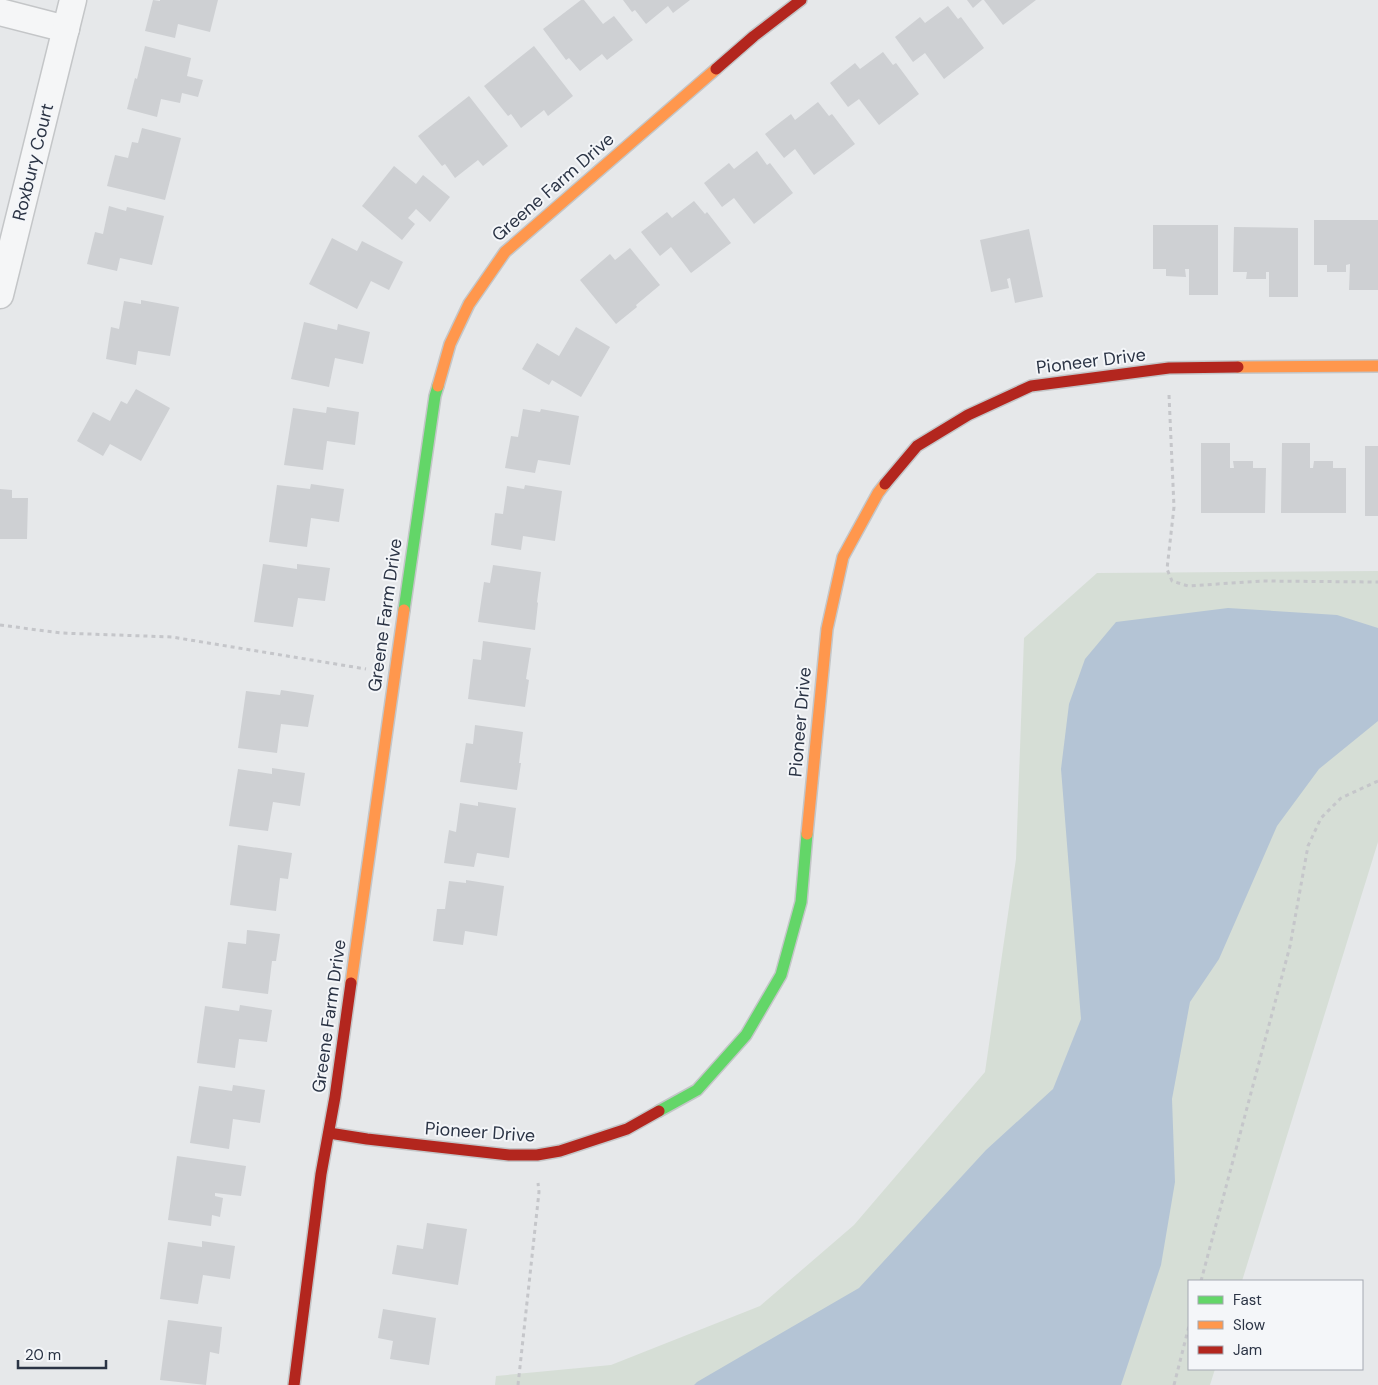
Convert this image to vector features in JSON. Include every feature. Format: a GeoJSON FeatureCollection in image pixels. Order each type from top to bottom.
{"type":"FeatureCollection","features":[{"type":"Feature","properties":{"kind":"street","name":"Roxbury Court"},"geometry":{"type":"LineString","coordinates":[[0,295],[73,0]]}},
{"type":"Feature","properties":{"kind":"street","name":"Greene Farm Drive"},"geometry":{"type":"LineString","coordinates":[[294,1385],[321,1174],[337,1088],[435,396],[450,344],[469,304],[505,252],[518,239],[754,36],[801,0]]}},
{"type":"Feature","properties":{"kind":"street"},"geometry":{"type":"LineString","coordinates":[[0,12],[66,29]]}},
{"type":"Feature","properties":{"kind":"street","name":"Pioneer Drive"},"geometry":{"type":"LineString","coordinates":[[329,1133],[509,1155],[537,1154],[560,1150],[626,1129],[697,1090],[746,1035],[781,975],[801,902],[827,628],[843,557],[878,493],[917,446],[968,415],[1031,386],[1169,368],[1378,366]]}},
{"type":"Feature","properties":{"kind":"path"},"geometry":{"type":"LineString","coordinates":[[1169,368],[1174,507],[1167,569],[1172,581],[1188,586],[1262,581],[1378,582]]}},
{"type":"Feature","properties":{"kind":"path"},"geometry":{"type":"LineString","coordinates":[[0,625],[60,633],[172,637],[395,673]]}},
{"type":"Feature","properties":{"kind":"path"},"geometry":{"type":"LineString","coordinates":[[1201,1280],[1290,946],[1308,846],[1321,818],[1341,798],[1378,781]]}},
{"type":"Feature","properties":{"kind":"path"},"geometry":{"type":"LineString","coordinates":[[518,1385],[539,1192],[537,1154]]}},
{"type":"Feature","properties":{"kind":"path"},"geometry":{"type":"LineString","coordinates":[[1174,1385],[1188,1330]]}},
{"type":"Feature","properties":{"kind":"shaded area"},"geometry":{"type":"Polygon","coordinates":[[[1378,571],[1378,842],[1242,1280],[1188,1280],[1188,1370],[1215,1370],[1210,1385],[495,1385],[496,1376],[611,1365],[760,1306],[854,1225],[985,1072],[1016,859],[1024,638],[1097,573],[1378,571]]]}},
{"type":"Feature","properties":{"kind":"water"},"geometry":{"type":"Polygon","coordinates":[[[1228,608],[1337,615],[1378,628],[1378,721],[1319,769],[1277,826],[1219,959],[1190,1002],[1172,1099],[1175,1182],[1161,1265],[1121,1385],[694,1385],[859,1288],[986,1150],[1053,1089],[1081,1019],[1061,769],[1069,704],[1085,659],[1116,622],[1228,608]]]}},
{"type":"Feature","properties":{"kind":"building"},"geometry":{"type":"Polygon","coordinates":[[[153,0],[218,0],[210,32],[178,24],[175,38],[145,31],[153,0]]]}},
{"type":"Feature","properties":{"kind":"building"},"geometry":{"type":"Polygon","coordinates":[[[581,0],[584,0],[603,24],[614,16],[633,40],[607,60],[602,54],[580,71],[569,58],[566,60],[543,29],[581,0]]]}},
{"type":"Feature","properties":{"kind":"building"},"geometry":{"type":"Polygon","coordinates":[[[623,0],[690,0],[673,13],[668,6],[646,24],[635,10],[632,12],[623,0]]]}},
{"type":"Feature","properties":{"kind":"building"},"geometry":{"type":"Polygon","coordinates":[[[967,0],[982,0],[973,8],[967,0]]]}},
{"type":"Feature","properties":{"kind":"building"},"geometry":{"type":"Polygon","coordinates":[[[984,0],[1036,0],[1003,25],[984,0]]]}},
{"type":"Feature","properties":{"kind":"building"},"geometry":{"type":"Polygon","coordinates":[[[948,6],[958,19],[961,17],[984,48],[944,79],[925,53],[913,62],[895,37],[920,17],[925,23],[948,6]]]}},
{"type":"Feature","properties":{"kind":"building"},"geometry":{"type":"Polygon","coordinates":[[[145,46],[191,58],[187,76],[203,80],[198,97],[182,93],[180,103],[161,99],[157,117],[127,109],[145,46]]]}},
{"type":"Feature","properties":{"kind":"building"},"geometry":{"type":"Polygon","coordinates":[[[534,46],[573,96],[548,116],[544,110],[521,128],[511,114],[508,116],[484,86],[534,46]]]}},
{"type":"Feature","properties":{"kind":"building"},"geometry":{"type":"Polygon","coordinates":[[[883,52],[893,65],[896,63],[919,94],[879,125],[859,99],[848,107],[830,83],[855,63],[860,69],[883,52]]]}},
{"type":"Feature","properties":{"kind":"building"},"geometry":{"type":"Polygon","coordinates":[[[469,96],[508,146],[483,166],[478,160],[455,178],[445,164],[442,166],[418,136],[469,96]]]}},
{"type":"Feature","properties":{"kind":"building"},"geometry":{"type":"Polygon","coordinates":[[[818,102],[829,116],[832,114],[855,144],[814,175],[795,149],[784,158],[765,134],[791,114],[795,120],[818,102]]]}},
{"type":"Feature","properties":{"kind":"building"},"geometry":{"type":"Polygon","coordinates":[[[142,128],[181,138],[165,200],[107,186],[115,155],[128,158],[132,142],[138,143],[142,128]]]}},
{"type":"Feature","properties":{"kind":"building"},"geometry":{"type":"Polygon","coordinates":[[[757,151],[767,165],[770,163],[793,193],[754,224],[734,198],[722,207],[704,183],[729,163],[734,169],[757,151]]]}},
{"type":"Feature","properties":{"kind":"building"},"geometry":{"type":"Polygon","coordinates":[[[394,166],[416,184],[423,175],[450,197],[430,222],[416,209],[408,218],[415,224],[402,240],[362,206],[394,166]]]}},
{"type":"Feature","properties":{"kind":"building"},"geometry":{"type":"Polygon","coordinates":[[[694,201],[705,214],[707,212],[731,243],[691,273],[671,247],[660,256],[641,232],[667,212],[672,218],[694,201]]]}},
{"type":"Feature","properties":{"kind":"building"},"geometry":{"type":"Polygon","coordinates":[[[109,206],[126,211],[127,207],[164,216],[152,265],[120,258],[117,271],[87,264],[95,232],[103,234],[109,206]]]}},
{"type":"Feature","properties":{"kind":"building"},"geometry":{"type":"Polygon","coordinates":[[[1314,220],[1378,220],[1378,290],[1349,290],[1350,264],[1346,265],[1346,272],[1327,272],[1327,265],[1314,265],[1314,220]]]}},
{"type":"Feature","properties":{"kind":"building"},"geometry":{"type":"Polygon","coordinates":[[[1153,225],[1218,225],[1218,295],[1189,295],[1189,269],[1185,269],[1186,277],[1166,276],[1166,269],[1153,269],[1153,225]]]}},
{"type":"Feature","properties":{"kind":"building"},"geometry":{"type":"Polygon","coordinates":[[[1234,227],[1298,228],[1298,297],[1269,297],[1269,272],[1266,272],[1266,279],[1246,279],[1247,272],[1233,272],[1234,227]]]}},
{"type":"Feature","properties":{"kind":"building"},"geometry":{"type":"Polygon","coordinates":[[[1029,229],[1043,297],[1015,303],[1010,278],[1007,279],[1009,288],[991,292],[980,240],[1029,229]]]}},
{"type":"Feature","properties":{"kind":"building"},"geometry":{"type":"Polygon","coordinates":[[[332,238],[357,251],[362,241],[403,262],[389,290],[371,281],[357,309],[309,284],[332,238]]]}},
{"type":"Feature","properties":{"kind":"building"},"geometry":{"type":"Polygon","coordinates":[[[630,248],[660,285],[616,324],[580,280],[610,254],[615,260],[630,248]]]}},
{"type":"Feature","properties":{"kind":"building"},"geometry":{"type":"Polygon","coordinates":[[[141,300],[179,307],[170,356],[138,351],[136,365],[106,359],[111,327],[119,329],[124,301],[141,304],[141,300]]]}},
{"type":"Feature","properties":{"kind":"building"},"geometry":{"type":"Polygon","coordinates":[[[304,322],[337,330],[338,324],[370,332],[363,364],[335,358],[329,387],[291,379],[304,322]]]}},
{"type":"Feature","properties":{"kind":"building"},"geometry":{"type":"Polygon","coordinates":[[[576,327],[610,347],[581,397],[552,380],[549,385],[522,369],[537,343],[559,356],[576,327]]]}},
{"type":"Feature","properties":{"kind":"building"},"geometry":{"type":"Polygon","coordinates":[[[136,389],[170,408],[141,461],[110,444],[103,456],[77,441],[93,412],[110,421],[121,401],[127,404],[136,389]]]}},
{"type":"Feature","properties":{"kind":"building"},"geometry":{"type":"Polygon","coordinates":[[[327,407],[359,412],[355,445],[327,441],[323,470],[284,465],[293,408],[326,413],[327,407]]]}},
{"type":"Feature","properties":{"kind":"building"},"geometry":{"type":"Polygon","coordinates":[[[523,409],[540,412],[541,409],[579,416],[570,465],[538,460],[535,473],[505,468],[511,436],[518,437],[523,409]]]}},
{"type":"Feature","properties":{"kind":"building"},"geometry":{"type":"Polygon","coordinates":[[[1201,443],[1230,443],[1230,468],[1234,468],[1233,461],[1253,461],[1253,468],[1266,468],[1265,513],[1201,513],[1201,443]]]}},
{"type":"Feature","properties":{"kind":"building"},"geometry":{"type":"Polygon","coordinates":[[[1282,443],[1310,443],[1310,468],[1313,468],[1314,461],[1333,461],[1333,468],[1346,468],[1346,513],[1281,513],[1282,443]]]}},
{"type":"Feature","properties":{"kind":"building"},"geometry":{"type":"Polygon","coordinates":[[[1365,446],[1378,446],[1378,516],[1365,516],[1365,446]]]}},
{"type":"Feature","properties":{"kind":"building"},"geometry":{"type":"Polygon","coordinates":[[[311,484],[344,489],[339,522],[311,518],[307,547],[269,542],[277,485],[310,489],[311,484]]]}},
{"type":"Feature","properties":{"kind":"building"},"geometry":{"type":"Polygon","coordinates":[[[525,485],[562,491],[555,541],[523,536],[521,550],[491,545],[495,513],[503,514],[507,486],[524,489],[525,485]]]}},
{"type":"Feature","properties":{"kind":"building"},"geometry":{"type":"Polygon","coordinates":[[[0,489],[12,490],[12,498],[28,498],[27,539],[0,539],[0,489]]]}},
{"type":"Feature","properties":{"kind":"building"},"geometry":{"type":"Polygon","coordinates":[[[263,564],[297,569],[297,564],[330,568],[325,601],[298,598],[293,627],[254,622],[263,564]]]}},
{"type":"Feature","properties":{"kind":"building"},"geometry":{"type":"Polygon","coordinates":[[[493,565],[541,572],[535,630],[478,622],[484,582],[490,583],[493,565]]]}},
{"type":"Feature","properties":{"kind":"building"},"geometry":{"type":"Polygon","coordinates":[[[483,641],[531,648],[526,679],[529,680],[525,707],[468,699],[473,659],[481,660],[483,641]]]}},
{"type":"Feature","properties":{"kind":"building"},"geometry":{"type":"Polygon","coordinates":[[[281,690],[314,695],[308,727],[281,724],[277,753],[238,748],[246,691],[280,695],[281,690]]]}},
{"type":"Feature","properties":{"kind":"building"},"geometry":{"type":"Polygon","coordinates":[[[475,725],[523,732],[517,790],[460,782],[466,743],[473,744],[475,725]]]}},
{"type":"Feature","properties":{"kind":"building"},"geometry":{"type":"Polygon","coordinates":[[[272,768],[305,773],[300,806],[273,802],[268,831],[229,826],[238,769],[272,774],[272,768]]]}},
{"type":"Feature","properties":{"kind":"building"},"geometry":{"type":"Polygon","coordinates":[[[478,802],[516,808],[509,858],[477,853],[474,867],[444,863],[449,830],[456,832],[460,803],[478,806],[478,802]]]}},
{"type":"Feature","properties":{"kind":"building"},"geometry":{"type":"Polygon","coordinates":[[[238,845],[292,853],[288,879],[280,878],[276,911],[230,905],[238,845]]]}},
{"type":"Feature","properties":{"kind":"building"},"geometry":{"type":"Polygon","coordinates":[[[466,880],[504,886],[497,936],[465,931],[463,945],[433,941],[437,909],[445,909],[449,881],[466,883],[466,880]]]}},
{"type":"Feature","properties":{"kind":"building"},"geometry":{"type":"Polygon","coordinates":[[[247,930],[280,934],[276,961],[272,961],[268,994],[222,988],[228,942],[246,944],[247,930]]]}},
{"type":"Feature","properties":{"kind":"building"},"geometry":{"type":"Polygon","coordinates":[[[240,1005],[272,1010],[267,1042],[239,1039],[235,1068],[197,1063],[205,1006],[239,1011],[240,1005]]]}},
{"type":"Feature","properties":{"kind":"building"},"geometry":{"type":"Polygon","coordinates":[[[233,1085],[265,1090],[260,1123],[233,1119],[229,1149],[190,1143],[199,1086],[232,1091],[233,1085]]]}},
{"type":"Feature","properties":{"kind":"building"},"geometry":{"type":"Polygon","coordinates":[[[177,1156],[246,1166],[241,1196],[215,1193],[215,1196],[223,1198],[220,1217],[212,1215],[211,1226],[168,1220],[177,1156]]]}},
{"type":"Feature","properties":{"kind":"building"},"geometry":{"type":"Polygon","coordinates":[[[427,1223],[467,1229],[458,1285],[392,1274],[397,1245],[423,1249],[427,1223]]]}},
{"type":"Feature","properties":{"kind":"building"},"geometry":{"type":"Polygon","coordinates":[[[202,1241],[235,1246],[230,1279],[203,1275],[198,1304],[160,1299],[168,1242],[202,1247],[202,1241]]]}},
{"type":"Feature","properties":{"kind":"building"},"geometry":{"type":"Polygon","coordinates":[[[383,1309],[436,1318],[429,1365],[390,1359],[393,1341],[378,1338],[383,1309]]]}},
{"type":"Feature","properties":{"kind":"building"},"geometry":{"type":"Polygon","coordinates":[[[168,1320],[222,1327],[219,1354],[210,1352],[206,1385],[160,1380],[168,1320]]]}},
{"type":"Feature","properties":{"kind":"traffic: fast"},"geometry":{"type":"LineString","coordinates":[[404,610],[438,386]]}},
{"type":"Feature","properties":{"kind":"traffic: fast"},"geometry":{"type":"LineString","coordinates":[[659,1111],[697,1090],[746,1035],[781,975],[801,902],[807,834]]}},
{"type":"Feature","properties":{"kind":"traffic: slow"},"geometry":{"type":"LineString","coordinates":[[438,386],[450,344],[469,304],[505,252],[716,69]]}},
{"type":"Feature","properties":{"kind":"traffic: slow"},"geometry":{"type":"LineString","coordinates":[[1238,367],[1378,366]]}},
{"type":"Feature","properties":{"kind":"traffic: slow"},"geometry":{"type":"LineString","coordinates":[[807,834],[827,629],[843,557],[878,493],[885,484]]}},
{"type":"Feature","properties":{"kind":"traffic: slow"},"geometry":{"type":"LineString","coordinates":[[351,983],[404,610]]}},
{"type":"Feature","properties":{"kind":"traffic: jam"},"geometry":{"type":"LineString","coordinates":[[716,69],[754,36],[801,0]]}},
{"type":"Feature","properties":{"kind":"traffic: jam"},"geometry":{"type":"LineString","coordinates":[[885,484],[917,446],[968,415],[1031,386],[1169,368],[1238,367]]}},
{"type":"Feature","properties":{"kind":"traffic: jam"},"geometry":{"type":"LineString","coordinates":[[294,1385],[321,1174],[335,1097],[351,983]]}},
{"type":"Feature","properties":{"kind":"traffic: jam"},"geometry":{"type":"LineString","coordinates":[[329,1133],[509,1155],[537,1155],[560,1151],[627,1129],[659,1111]]}}]}
